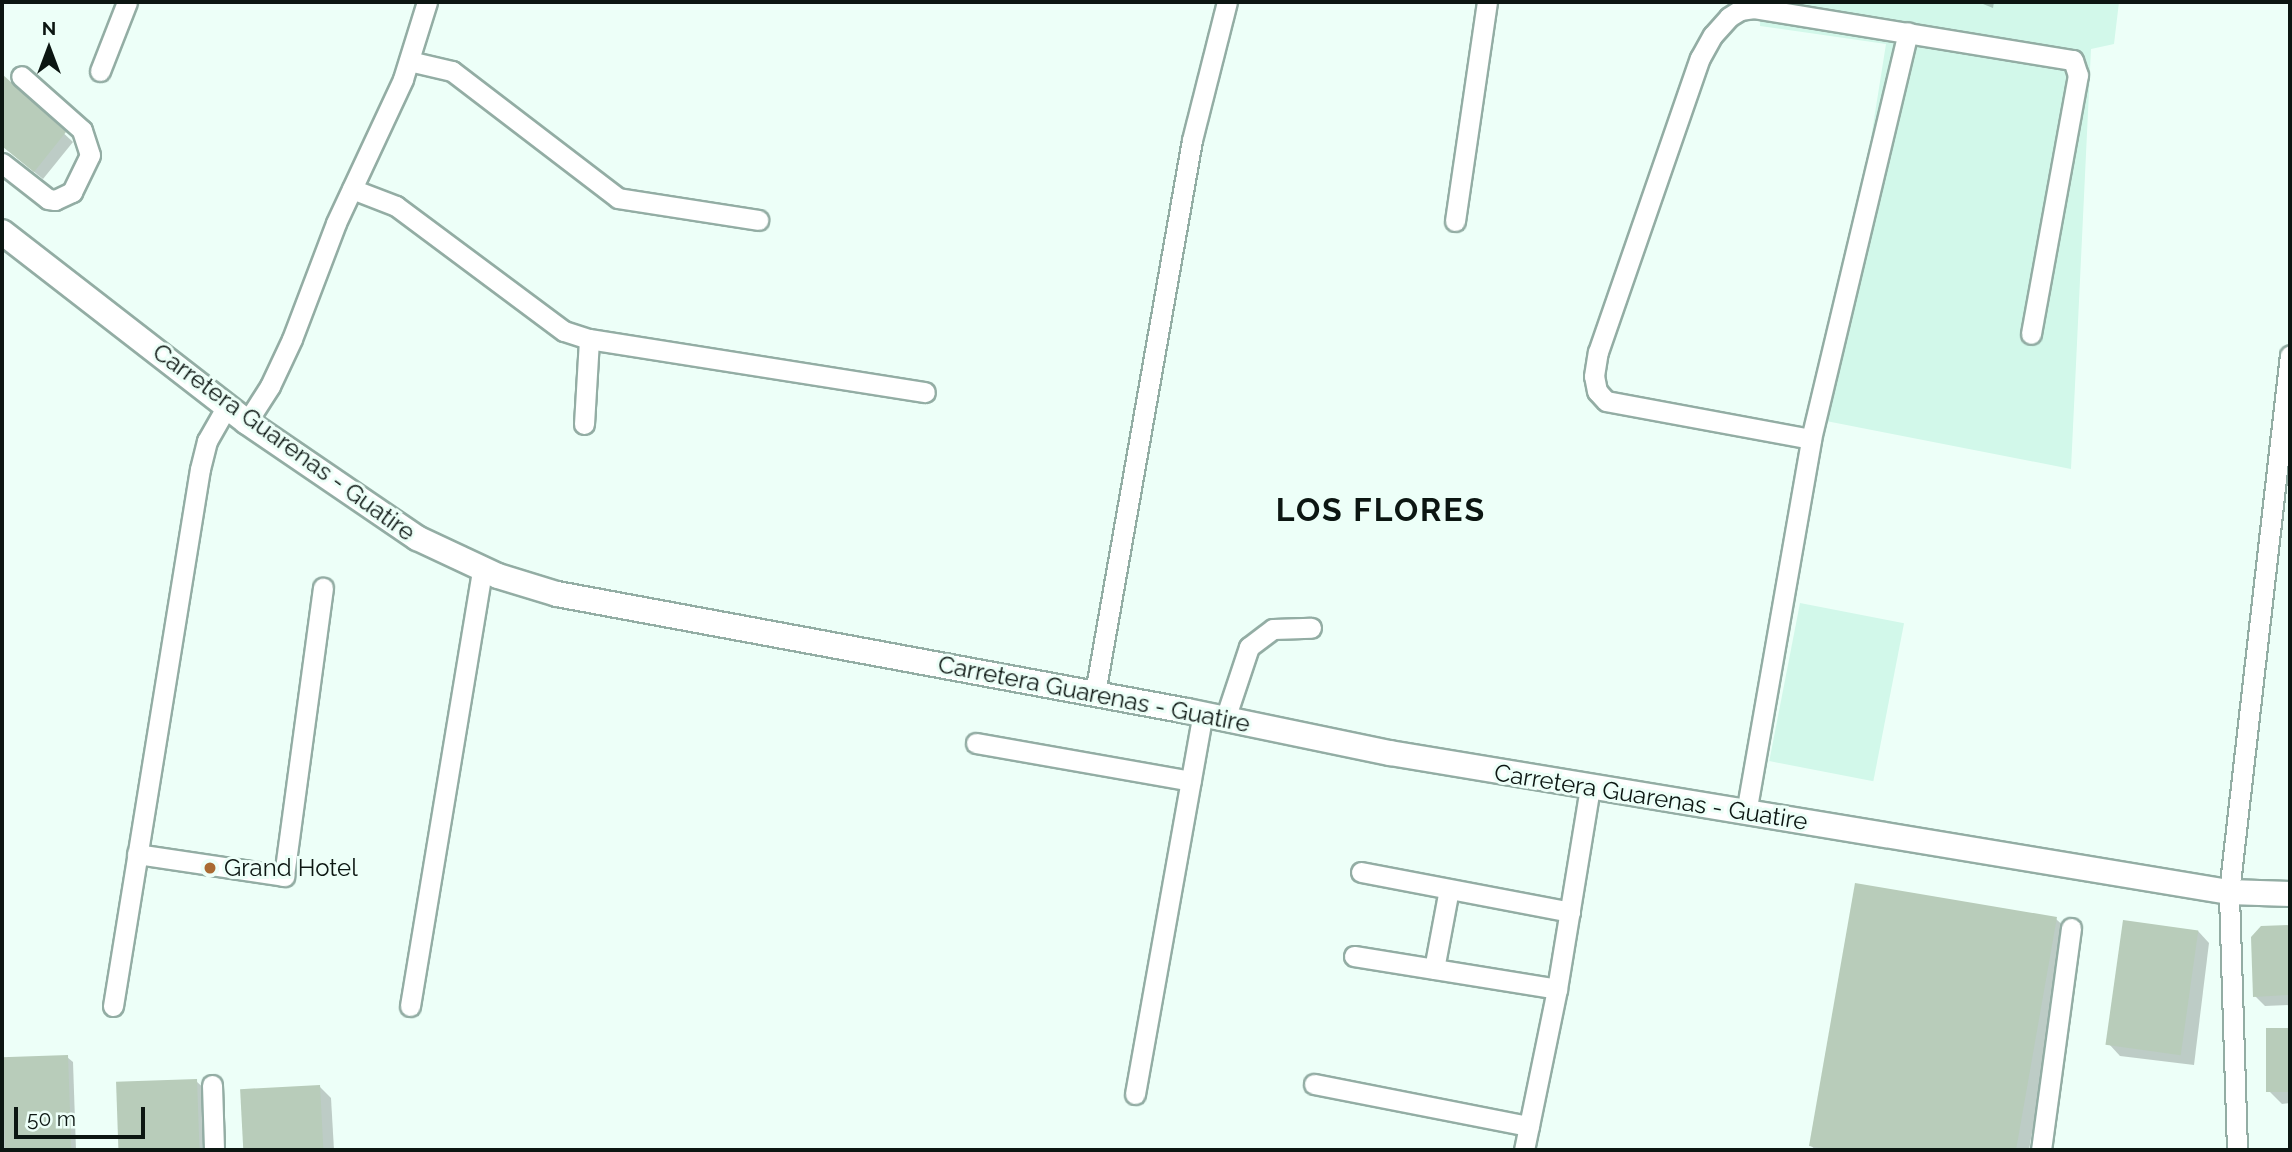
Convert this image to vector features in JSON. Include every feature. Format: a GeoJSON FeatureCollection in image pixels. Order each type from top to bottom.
{"type":"FeatureCollection","features":[{"type":"Feature","properties":{"kind":"main road","name":"Carretera Guarenas - Guatire"},"geometry":{"type":"LineString","coordinates":[[2,232],[247,422],[417,538],[482,569],[557,594],[1214,716],[1390,753],[1590,788],[2229,891],[2290,894]]}},
{"type":"Feature","properties":{"kind":"street"},"geometry":{"type":"LineString","coordinates":[[100,71],[126,2]]}},
{"type":"Feature","properties":{"kind":"street"},"geometry":{"type":"LineString","coordinates":[[247,422],[270,386],[352,189],[381,132],[409,61],[427,2]]}},
{"type":"Feature","properties":{"kind":"street"},"geometry":{"type":"LineString","coordinates":[[1096,694],[1192,140],[1227,2]]}},
{"type":"Feature","properties":{"kind":"street"},"geometry":{"type":"LineString","coordinates":[[1455,221],[1487,2]]}},
{"type":"Feature","properties":{"kind":"street"},"geometry":{"type":"LineString","coordinates":[[1811,439],[1606,401],[1597,391],[1594,376],[1598,352],[1700,58],[1713,35],[1729,17],[1740,10],[1754,8],[2067,57],[2077,65],[2078,75],[2031,334]]}},
{"type":"Feature","properties":{"kind":"street"},"geometry":{"type":"LineString","coordinates":[[1746,813],[1811,439],[1908,32]]}},
{"type":"Feature","properties":{"kind":"street"},"geometry":{"type":"LineString","coordinates":[[409,61],[452,71],[618,198],[758,219]]}},
{"type":"Feature","properties":{"kind":"street"},"geometry":{"type":"LineString","coordinates":[[2,163],[48,199],[55,200],[72,192],[90,155],[82,130],[21,76]]}},
{"type":"Feature","properties":{"kind":"street"},"geometry":{"type":"LineString","coordinates":[[352,189],[396,206],[564,331],[589,339],[925,392]]}},
{"type":"Feature","properties":{"kind":"street"},"geometry":{"type":"LineString","coordinates":[[584,424],[589,339]]}},
{"type":"Feature","properties":{"kind":"street"},"geometry":{"type":"LineString","coordinates":[[2237,1150],[2229,891],[2290,355]]}},
{"type":"Feature","properties":{"kind":"street"},"geometry":{"type":"LineString","coordinates":[[113,1006],[200,469],[206,441],[228,406]]}},
{"type":"Feature","properties":{"kind":"street"},"geometry":{"type":"LineString","coordinates":[[410,1006],[482,569]]}},
{"type":"Feature","properties":{"kind":"street"},"geometry":{"type":"LineString","coordinates":[[137,854],[284,876],[323,588]]}},
{"type":"Feature","properties":{"kind":"street"},"geometry":{"type":"LineString","coordinates":[[1135,1094],[1191,781],[1214,716],[1249,647],[1273,629],[1311,628]]}},
{"type":"Feature","properties":{"kind":"street"},"geometry":{"type":"LineString","coordinates":[[976,743],[1191,781]]}},
{"type":"Feature","properties":{"kind":"street"},"geometry":{"type":"LineString","coordinates":[[1524,1150],[1557,989],[1590,788]]}},
{"type":"Feature","properties":{"kind":"street"},"geometry":{"type":"LineString","coordinates":[[1361,872],[1570,912]]}},
{"type":"Feature","properties":{"kind":"street"},"geometry":{"type":"LineString","coordinates":[[1434,968],[1449,889]]}},
{"type":"Feature","properties":{"kind":"street"},"geometry":{"type":"LineString","coordinates":[[2041,1150],[2071,928]]}},
{"type":"Feature","properties":{"kind":"street"},"geometry":{"type":"LineString","coordinates":[[1354,956],[1557,989]]}},
{"type":"Feature","properties":{"kind":"street"},"geometry":{"type":"LineString","coordinates":[[1314,1084],[1529,1126]]}},
{"type":"Feature","properties":{"kind":"street"},"geometry":{"type":"LineString","coordinates":[[212,1085],[214,1150]]}},
{"type":"Feature","properties":{"kind":"shaded area"},"geometry":{"type":"Polygon","coordinates":[[[1761,2],[2119,2],[2114,44],[2091,49],[2071,469],[1826,421],[1886,44],[1760,26],[1761,2]]]}},
{"type":"Feature","properties":{"kind":"shaded area"},"geometry":{"type":"Polygon","coordinates":[[[1800,603],[1904,623],[1873,781],[1769,761],[1800,603]]]}},
{"type":"Feature","properties":{"kind":"building"},"geometry":{"type":"Polygon","coordinates":[[[2,74],[66,132],[34,172],[2,146],[2,74]]]}},
{"type":"Feature","properties":{"kind":"building"},"geometry":{"type":"Polygon","coordinates":[[[1855,883],[2057,917],[2016,1150],[1833,1150],[1809,1146],[1855,883]]]}},
{"type":"Feature","properties":{"kind":"building"},"geometry":{"type":"Polygon","coordinates":[[[2123,920],[2198,931],[2181,1055],[2105,1045],[2123,920]]]}},
{"type":"Feature","properties":{"kind":"building"},"geometry":{"type":"Polygon","coordinates":[[[2290,925],[2290,995],[2253,997],[2251,937],[2261,926],[2290,925]]]}},
{"type":"Feature","properties":{"kind":"building"},"geometry":{"type":"Polygon","coordinates":[[[2266,1028],[2290,1028],[2290,1092],[2266,1092],[2266,1028]]]}},
{"type":"Feature","properties":{"kind":"building"},"geometry":{"type":"Polygon","coordinates":[[[68,1055],[71,1150],[5,1150],[2,1057],[68,1055]]]}},
{"type":"Feature","properties":{"kind":"building"},"geometry":{"type":"Polygon","coordinates":[[[197,1079],[199,1150],[118,1150],[116,1082],[197,1079]]]}},
{"type":"Feature","properties":{"kind":"building"},"geometry":{"type":"Polygon","coordinates":[[[320,1085],[323,1150],[243,1150],[240,1089],[320,1085]]]}},
{"type":"Feature","properties":{"kind":"place","name":"Grand Hotel"},"geometry":{"type":"Point","coordinates":[210,868]}},
{"type":"Feature","properties":{"kind":"district","name":"LOS FLORES"},"geometry":{"type":"Point","coordinates":[1381,510]}}]}
